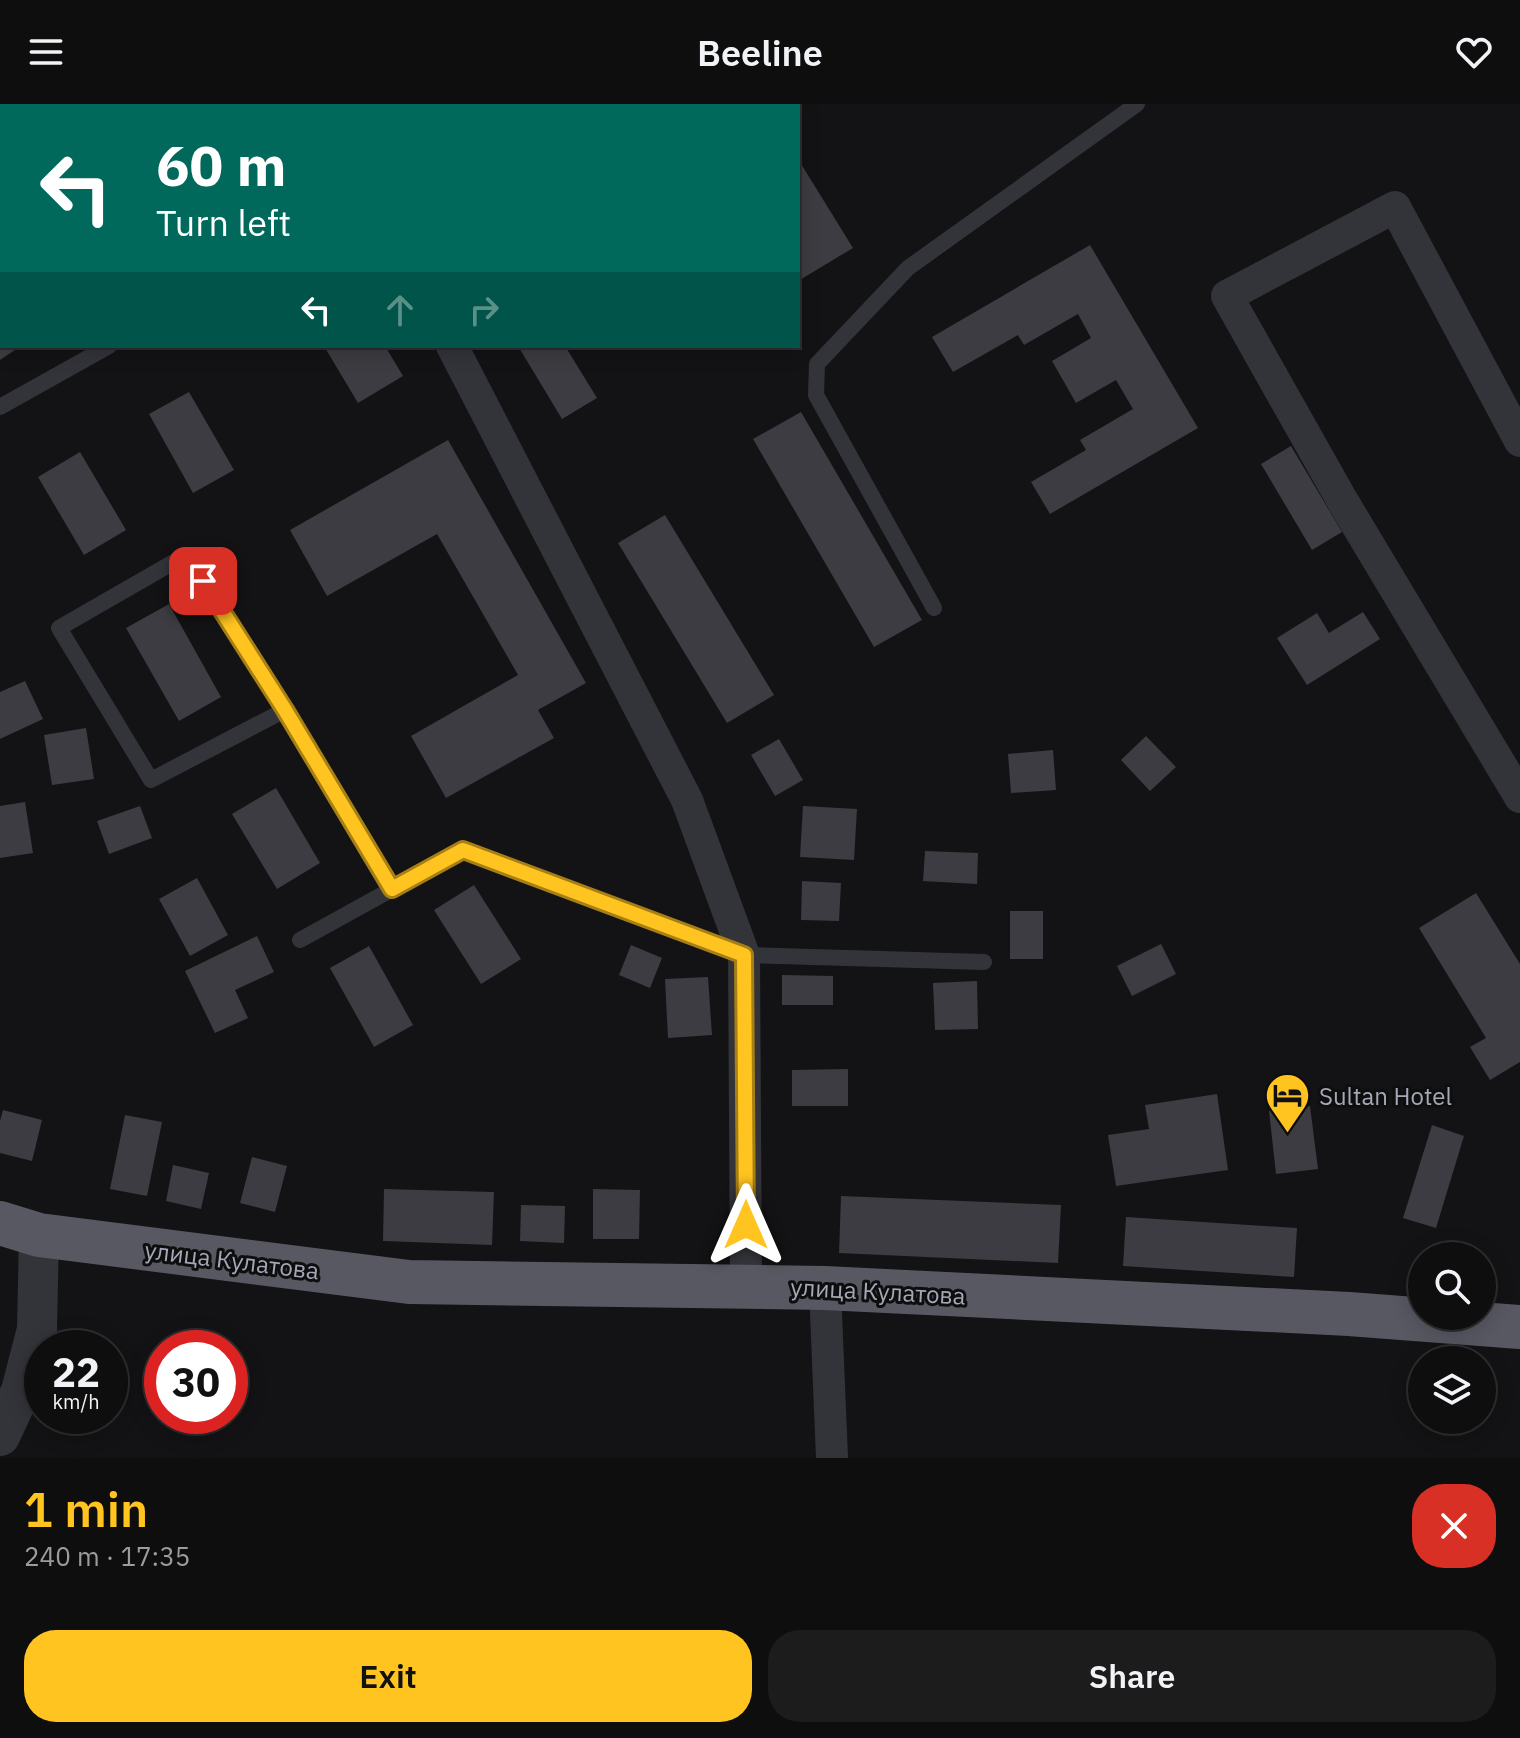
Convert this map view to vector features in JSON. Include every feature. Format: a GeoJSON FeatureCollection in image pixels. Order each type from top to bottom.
{"type":"FeatureCollection","features":[{"type":"Feature","properties":{"kind":"highway","name":"улица Кулатова"},"geometry":{"type":"LineString","coordinates":[[20,1229],[409,1282],[825,1288],[1349,1314],[1520,1327]]}},
{"type":"Feature","properties":{"kind":"street"},"geometry":{"type":"LineString","coordinates":[[1520,441],[1395,207],[1227,296],[1342,500],[1520,797]]}},
{"type":"Feature","properties":{"kind":"street"},"geometry":{"type":"LineString","coordinates":[[453,348],[687,800],[744,955],[746,1285]]}},
{"type":"Feature","properties":{"kind":"street"},"geometry":{"type":"LineString","coordinates":[[0,1436],[21,1391],[37,1329],[20,1229]]}},
{"type":"Feature","properties":{"kind":"street"},"geometry":{"type":"LineString","coordinates":[[825,1288],[832,1458]]}},
{"type":"Feature","properties":{"kind":"lane"},"geometry":{"type":"LineString","coordinates":[[934,608],[816,395],[817,364],[908,268],[1137,104]]}},
{"type":"Feature","properties":{"kind":"lane"},"geometry":{"type":"LineString","coordinates":[[0,407],[105,348]]}},
{"type":"Feature","properties":{"kind":"lane"},"geometry":{"type":"LineString","coordinates":[[285,710],[151,780],[59,628],[186,555],[285,710],[392,889]]}},
{"type":"Feature","properties":{"kind":"lane"},"geometry":{"type":"LineString","coordinates":[[300,940],[463,850],[744,955],[984,962]]}},
{"type":"Feature","properties":{"kind":"building"},"geometry":{"type":"Polygon","coordinates":[[[800,162],[853,248],[800,280],[800,162]]]}},
{"type":"Feature","properties":{"kind":"building"},"geometry":{"type":"Polygon","coordinates":[[[1090,245],[1198,428],[1050,514],[1031,482],[1086,450],[1080,440],[1133,409],[1116,380],[1076,403],[1052,361],[1091,338],[1078,314],[1024,345],[1018,335],[953,372],[932,337],[1090,245]]]}},
{"type":"Feature","properties":{"kind":"building"},"geometry":{"type":"Polygon","coordinates":[[[0,348],[18,348],[0,360],[0,348]]]}},
{"type":"Feature","properties":{"kind":"building"},"geometry":{"type":"Polygon","coordinates":[[[325,348],[386,348],[403,376],[358,403],[325,348]]]}},
{"type":"Feature","properties":{"kind":"building"},"geometry":{"type":"Polygon","coordinates":[[[519,348],[566,348],[597,398],[562,419],[519,348]]]}},
{"type":"Feature","properties":{"kind":"building"},"geometry":{"type":"Polygon","coordinates":[[[189,392],[234,470],[193,493],[149,414],[189,392]]]}},
{"type":"Feature","properties":{"kind":"building"},"geometry":{"type":"Polygon","coordinates":[[[801,412],[922,620],[874,647],[753,439],[801,412]]]}},
{"type":"Feature","properties":{"kind":"building"},"geometry":{"type":"Polygon","coordinates":[[[448,440],[586,683],[538,710],[554,738],[446,798],[411,736],[518,675],[437,534],[327,596],[290,530],[448,440]]]}},
{"type":"Feature","properties":{"kind":"building"},"geometry":{"type":"Polygon","coordinates":[[[1291,446],[1342,532],[1312,550],[1261,464],[1291,446]]]}},
{"type":"Feature","properties":{"kind":"building"},"geometry":{"type":"Polygon","coordinates":[[[80,452],[126,530],[84,555],[38,477],[80,452]]]}},
{"type":"Feature","properties":{"kind":"building"},"geometry":{"type":"Polygon","coordinates":[[[665,515],[774,695],[727,723],[618,543],[665,515]]]}},
{"type":"Feature","properties":{"kind":"building"},"geometry":{"type":"Polygon","coordinates":[[[169,604],[221,697],[179,721],[126,628],[169,604]]]}},
{"type":"Feature","properties":{"kind":"building"},"geometry":{"type":"Polygon","coordinates":[[[1363,612],[1380,639],[1307,685],[1277,638],[1317,613],[1329,633],[1363,612]]]}},
{"type":"Feature","properties":{"kind":"building"},"geometry":{"type":"Polygon","coordinates":[[[25,681],[43,719],[0,739],[0,692],[25,681]]]}},
{"type":"Feature","properties":{"kind":"building"},"geometry":{"type":"Polygon","coordinates":[[[86,728],[94,779],[52,785],[44,735],[86,728]]]}},
{"type":"Feature","properties":{"kind":"building"},"geometry":{"type":"Polygon","coordinates":[[[1146,736],[1176,767],[1150,791],[1121,760],[1146,736]]]}},
{"type":"Feature","properties":{"kind":"building"},"geometry":{"type":"Polygon","coordinates":[[[779,739],[803,780],[775,796],[751,755],[779,739]]]}},
{"type":"Feature","properties":{"kind":"building"},"geometry":{"type":"Polygon","coordinates":[[[1053,750],[1056,790],[1011,793],[1008,754],[1053,750]]]}},
{"type":"Feature","properties":{"kind":"building"},"geometry":{"type":"Polygon","coordinates":[[[276,788],[320,863],[277,889],[232,814],[276,788]]]}},
{"type":"Feature","properties":{"kind":"building"},"geometry":{"type":"Polygon","coordinates":[[[25,802],[33,853],[0,858],[0,806],[25,802]]]}},
{"type":"Feature","properties":{"kind":"building"},"geometry":{"type":"Polygon","coordinates":[[[140,806],[152,838],[109,854],[97,821],[140,806]]]}},
{"type":"Feature","properties":{"kind":"building"},"geometry":{"type":"Polygon","coordinates":[[[803,806],[857,809],[854,860],[800,857],[803,806]]]}},
{"type":"Feature","properties":{"kind":"building"},"geometry":{"type":"Polygon","coordinates":[[[925,851],[978,853],[977,884],[923,881],[925,851]]]}},
{"type":"Feature","properties":{"kind":"building"},"geometry":{"type":"Polygon","coordinates":[[[197,878],[228,935],[190,956],[159,899],[197,878]]]}},
{"type":"Feature","properties":{"kind":"building"},"geometry":{"type":"Polygon","coordinates":[[[802,881],[841,883],[839,921],[801,920],[802,881]]]}},
{"type":"Feature","properties":{"kind":"building"},"geometry":{"type":"Polygon","coordinates":[[[474,885],[521,959],[481,984],[434,910],[474,885]]]}},
{"type":"Feature","properties":{"kind":"building"},"geometry":{"type":"Polygon","coordinates":[[[1476,893],[1520,964],[1520,1062],[1490,1080],[1470,1047],[1486,1038],[1419,928],[1476,893]]]}},
{"type":"Feature","properties":{"kind":"building"},"geometry":{"type":"Polygon","coordinates":[[[1010,911],[1043,911],[1043,959],[1010,959],[1010,911]]]}},
{"type":"Feature","properties":{"kind":"building"},"geometry":{"type":"Polygon","coordinates":[[[257,936],[274,972],[235,990],[248,1018],[215,1033],[185,971],[257,936]]]}},
{"type":"Feature","properties":{"kind":"building"},"geometry":{"type":"Polygon","coordinates":[[[1161,944],[1176,974],[1132,996],[1117,966],[1161,944]]]}},
{"type":"Feature","properties":{"kind":"building"},"geometry":{"type":"Polygon","coordinates":[[[631,945],[662,958],[650,988],[619,975],[631,945]]]}},
{"type":"Feature","properties":{"kind":"building"},"geometry":{"type":"Polygon","coordinates":[[[369,946],[413,1025],[374,1047],[330,968],[369,946]]]}},
{"type":"Feature","properties":{"kind":"building"},"geometry":{"type":"Polygon","coordinates":[[[782,975],[833,976],[833,1005],[782,1005],[782,975]]]}},
{"type":"Feature","properties":{"kind":"building"},"geometry":{"type":"Polygon","coordinates":[[[708,977],[712,1035],[668,1038],[665,979],[708,977]]]}},
{"type":"Feature","properties":{"kind":"building"},"geometry":{"type":"Polygon","coordinates":[[[977,981],[978,1029],[935,1030],[933,983],[977,981]]]}},
{"type":"Feature","properties":{"kind":"building"},"geometry":{"type":"Polygon","coordinates":[[[848,1069],[848,1106],[792,1106],[792,1070],[848,1069]]]}},
{"type":"Feature","properties":{"kind":"building"},"geometry":{"type":"Polygon","coordinates":[[[1217,1094],[1228,1170],[1116,1186],[1108,1135],[1149,1129],[1145,1105],[1217,1094]]]}},
{"type":"Feature","properties":{"kind":"building"},"geometry":{"type":"Polygon","coordinates":[[[1310,1106],[1318,1169],[1276,1174],[1269,1111],[1310,1106]]]}},
{"type":"Feature","properties":{"kind":"building"},"geometry":{"type":"Polygon","coordinates":[[[3,1110],[42,1120],[32,1161],[0,1153],[3,1110]]]}},
{"type":"Feature","properties":{"kind":"building"},"geometry":{"type":"Polygon","coordinates":[[[125,1115],[162,1122],[147,1196],[110,1189],[125,1115]]]}},
{"type":"Feature","properties":{"kind":"building"},"geometry":{"type":"Polygon","coordinates":[[[1432,1125],[1464,1136],[1436,1228],[1403,1218],[1432,1125]]]}},
{"type":"Feature","properties":{"kind":"building"},"geometry":{"type":"Polygon","coordinates":[[[252,1157],[287,1166],[275,1212],[240,1203],[252,1157]]]}},
{"type":"Feature","properties":{"kind":"building"},"geometry":{"type":"Polygon","coordinates":[[[173,1165],[209,1173],[201,1209],[166,1201],[173,1165]]]}},
{"type":"Feature","properties":{"kind":"building"},"geometry":{"type":"Polygon","coordinates":[[[384,1189],[494,1192],[492,1245],[383,1241],[384,1189]]]}},
{"type":"Feature","properties":{"kind":"building"},"geometry":{"type":"Polygon","coordinates":[[[593,1189],[640,1190],[639,1239],[593,1239],[593,1189]]]}},
{"type":"Feature","properties":{"kind":"building"},"geometry":{"type":"Polygon","coordinates":[[[841,1196],[1061,1205],[1058,1263],[839,1253],[841,1196]]]}},
{"type":"Feature","properties":{"kind":"building"},"geometry":{"type":"Polygon","coordinates":[[[521,1205],[565,1206],[564,1243],[520,1241],[521,1205]]]}},
{"type":"Feature","properties":{"kind":"building"},"geometry":{"type":"Polygon","coordinates":[[[1126,1217],[1297,1228],[1294,1277],[1123,1266],[1126,1217]]]}},
{"type":"Feature","properties":{"kind":"place","name":"Sultan Hotel"},"geometry":{"type":"Point","coordinates":[1288,1135]}},
{"type":"Feature","properties":{"kind":"route"},"geometry":{"type":"LineString","coordinates":[[203,581],[285,710],[392,889],[463,850],[744,955],[746,1225]]}}]}
